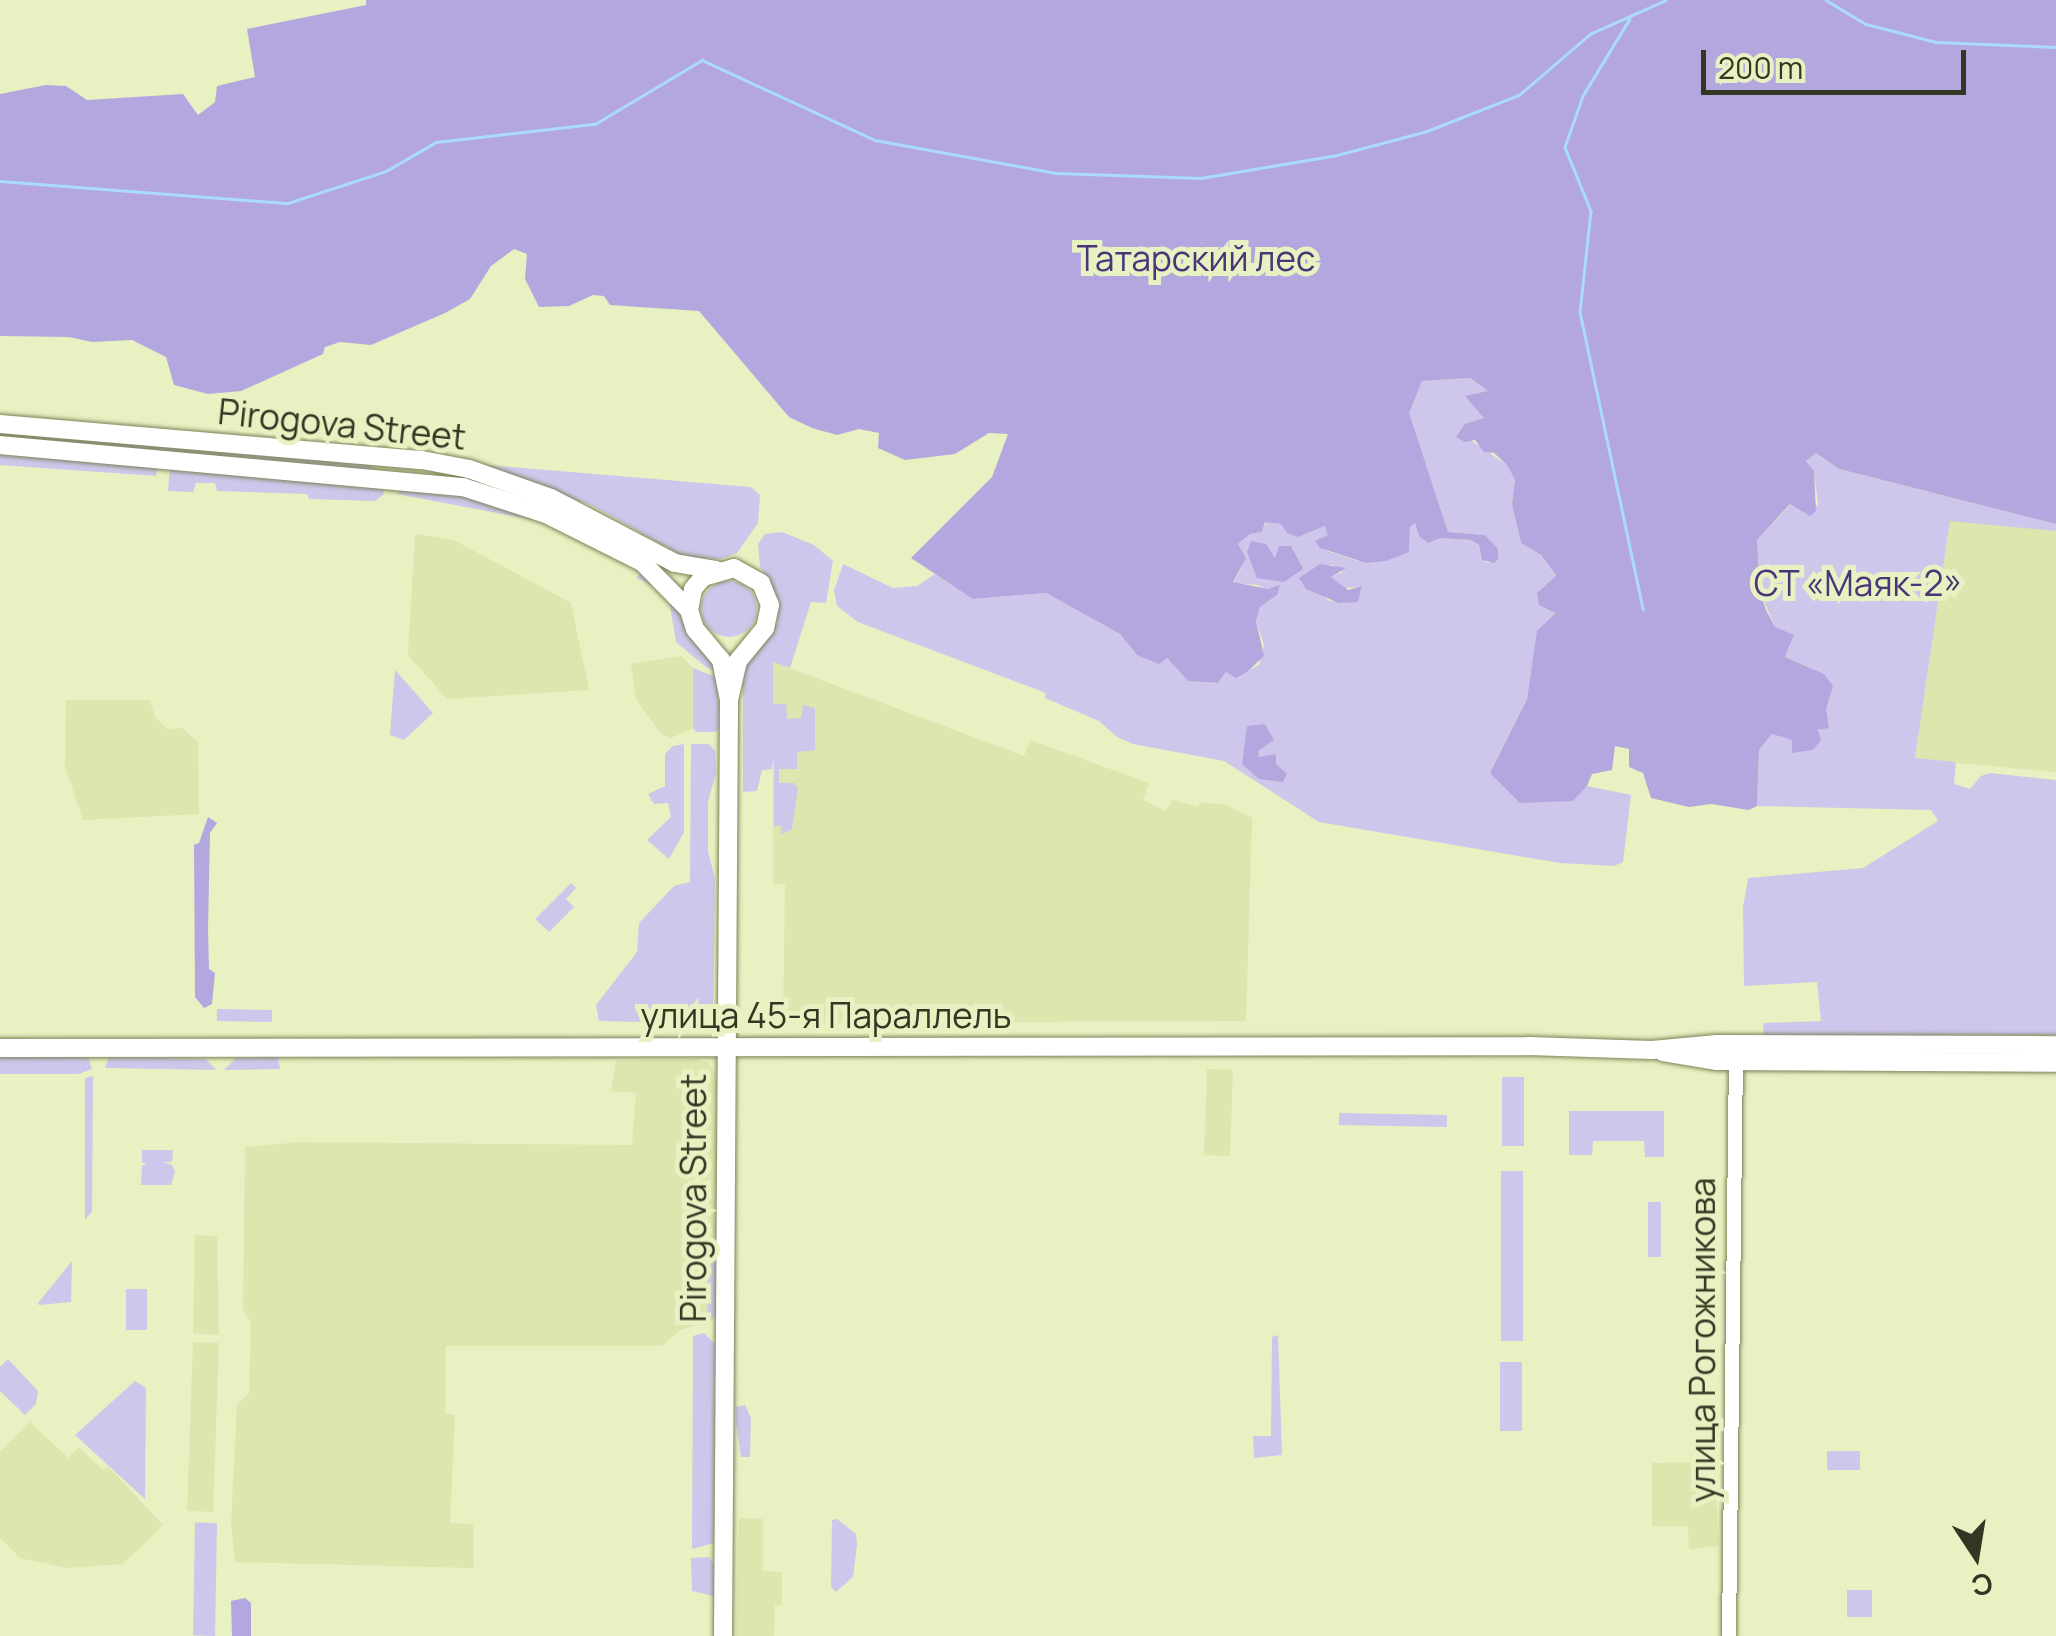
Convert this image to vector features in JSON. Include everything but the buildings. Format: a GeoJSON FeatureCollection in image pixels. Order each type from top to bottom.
{"type":"FeatureCollection","features":[{"type":"Feature","properties":{"kind":"main road","name":"Pirogova Street"},"geometry":{"type":"LineString","coordinates":[[0,424],[453,466],[510,480],[675,563],[744,570],[761,583],[770,605],[757,637],[738,660],[728,700]]}},
{"type":"Feature","properties":{"kind":"main road","name":"Pirogova Street"},"geometry":{"type":"LineString","coordinates":[[0,444],[463,487],[546,514],[642,562],[689,610],[695,629],[721,660],[728,700],[723,1636]]}},
{"type":"Feature","properties":{"kind":"main road"},"geometry":{"type":"LineString","coordinates":[[689,610],[698,583],[716,570]]}},
{"type":"Feature","properties":{"kind":"main road"},"geometry":{"type":"LineString","coordinates":[[710,643],[734,648],[757,637]]}},
{"type":"Feature","properties":{"kind":"main road","name":"улица 45-я Параллель"},"geometry":{"type":"LineString","coordinates":[[0,1048],[1652,1050],[1687,1058],[1736,1052],[2056,1045]]}},
{"type":"Feature","properties":{"kind":"main road","name":"улица 45-я Параллель"},"geometry":{"type":"LineString","coordinates":[[1736,1052],[2056,1063]]}},
{"type":"Feature","properties":{"kind":"street","name":"улица Рогожникова"},"geometry":{"type":"LineString","coordinates":[[1729,1636],[1736,1052]]}},
{"type":"Feature","properties":{"kind":"shaded area"},"geometry":{"type":"Polygon","coordinates":[[[1950,520],[2056,531],[2056,772],[1915,759],[1950,520]]]}},
{"type":"Feature","properties":{"kind":"shaded area"},"geometry":{"type":"Polygon","coordinates":[[[415,534],[454,540],[571,603],[589,690],[447,699],[408,655],[415,534]]]}},
{"type":"Feature","properties":{"kind":"shaded area"},"geometry":{"type":"Polygon","coordinates":[[[681,656],[693,668],[693,728],[671,738],[661,734],[636,699],[631,664],[681,656]]]}},
{"type":"Feature","properties":{"kind":"shaded area"},"geometry":{"type":"Polygon","coordinates":[[[773,662],[1024,756],[1030,740],[1149,783],[1143,800],[1166,811],[1172,800],[1198,807],[1200,802],[1227,805],[1252,818],[1246,1021],[783,1023],[785,884],[773,884],[773,662]]]}},
{"type":"Feature","properties":{"kind":"shaded area"},"geometry":{"type":"Polygon","coordinates":[[[66,700],[150,700],[155,717],[167,729],[182,728],[198,742],[199,814],[83,820],[65,767],[66,700]]]}},
{"type":"Feature","properties":{"kind":"shaded area"},"geometry":{"type":"Polygon","coordinates":[[[693,1059],[709,1063],[717,1078],[716,1315],[712,1321],[680,1330],[662,1346],[446,1346],[445,1413],[455,1415],[450,1523],[473,1524],[474,1568],[235,1562],[231,1524],[237,1404],[249,1394],[251,1322],[243,1310],[245,1147],[301,1142],[632,1145],[636,1093],[611,1091],[616,1061],[693,1059]]]}},
{"type":"Feature","properties":{"kind":"shaded area"},"geometry":{"type":"Polygon","coordinates":[[[1207,1069],[1233,1070],[1230,1156],[1204,1155],[1207,1069]]]}},
{"type":"Feature","properties":{"kind":"shaded area"},"geometry":{"type":"Polygon","coordinates":[[[195,1235],[217,1236],[219,1335],[193,1333],[195,1235]]]}},
{"type":"Feature","properties":{"kind":"shaded area"},"geometry":{"type":"Polygon","coordinates":[[[193,1342],[219,1343],[213,1512],[187,1511],[193,1342]]]}},
{"type":"Feature","properties":{"kind":"shaded area"},"geometry":{"type":"Polygon","coordinates":[[[30,1422],[68,1458],[79,1447],[103,1470],[108,1466],[163,1525],[123,1564],[67,1568],[20,1558],[0,1538],[0,1451],[30,1422]]]}},
{"type":"Feature","properties":{"kind":"shaded area"},"geometry":{"type":"Polygon","coordinates":[[[1714,1462],[1719,1546],[1689,1549],[1688,1526],[1652,1526],[1652,1463],[1714,1462]]]}},
{"type":"Feature","properties":{"kind":"shaded area"},"geometry":{"type":"Polygon","coordinates":[[[739,1518],[763,1519],[763,1571],[782,1572],[782,1605],[775,1605],[774,1636],[736,1636],[739,1518]]]}},
{"type":"Feature","properties":{"kind":"green space","name":"Татарский лес"},"geometry":{"type":"Polygon","coordinates":[[[366,0],[2056,0],[2056,524],[1839,469],[1816,453],[1806,461],[1814,471],[1816,511],[1810,516],[1790,504],[1757,540],[1760,592],[1766,610],[1775,627],[1794,635],[1785,657],[1824,674],[1833,686],[1826,709],[1829,728],[1818,730],[1821,740],[1813,750],[1792,753],[1792,740],[1772,734],[1759,750],[1757,806],[1749,810],[1711,804],[1689,807],[1651,798],[1643,773],[1629,767],[1629,749],[1615,746],[1612,770],[1592,774],[1573,801],[1520,803],[1490,773],[1527,699],[1537,631],[1555,613],[1539,605],[1537,593],[1556,576],[1541,555],[1521,543],[1512,504],[1515,480],[1507,465],[1494,453],[1484,452],[1475,440],[1465,442],[1456,437],[1465,424],[1484,418],[1465,396],[1488,391],[1470,378],[1422,381],[1409,413],[1448,532],[1485,535],[1498,549],[1498,559],[1494,563],[1482,560],[1479,545],[1471,540],[1440,538],[1428,543],[1419,536],[1415,523],[1410,527],[1409,552],[1386,561],[1366,563],[1320,548],[1315,541],[1328,535],[1325,526],[1298,537],[1287,533],[1281,524],[1265,522],[1262,532],[1250,534],[1238,544],[1246,558],[1233,582],[1268,589],[1280,585],[1277,595],[1260,607],[1256,621],[1264,656],[1236,678],[1226,672],[1218,683],[1188,681],[1167,658],[1159,664],[1137,655],[1120,634],[1046,593],[973,599],[911,558],[992,477],[1008,434],[989,433],[955,454],[905,460],[878,448],[879,433],[859,429],[837,435],[812,428],[789,417],[699,311],[610,305],[604,296],[593,295],[569,306],[539,307],[525,279],[527,254],[514,249],[491,266],[470,299],[445,313],[371,345],[340,342],[325,347],[323,354],[241,391],[208,394],[174,385],[166,357],[132,340],[92,342],[69,337],[0,336],[0,94],[46,85],[66,86],[87,100],[183,94],[198,115],[215,102],[217,86],[255,77],[247,29],[366,5],[366,0]]]}},
{"type":"Feature","properties":{"kind":"green space"},"geometry":{"type":"Polygon","coordinates":[[[1470,378],[1488,391],[1476,393],[1484,418],[1465,425],[1469,439],[1507,465],[1515,480],[1512,504],[1521,543],[1541,555],[1556,577],[1548,607],[1555,612],[1538,631],[1527,699],[1490,773],[1572,801],[1587,786],[1631,795],[1623,862],[1614,866],[1560,863],[1319,822],[1224,761],[1133,744],[1117,737],[1099,721],[1045,698],[1046,693],[858,622],[837,606],[834,591],[843,564],[893,588],[917,586],[935,574],[974,599],[1046,593],[1120,634],[1137,655],[1167,658],[1188,681],[1218,683],[1226,672],[1236,677],[1259,665],[1264,645],[1256,621],[1260,607],[1277,595],[1258,585],[1233,583],[1242,567],[1238,544],[1250,534],[1262,532],[1266,522],[1281,524],[1298,537],[1325,526],[1329,531],[1327,551],[1358,561],[1409,552],[1410,526],[1416,523],[1440,538],[1471,540],[1479,545],[1482,560],[1488,563],[1498,559],[1485,535],[1448,532],[1408,413],[1422,381],[1470,378]],[[1320,565],[1322,594],[1329,601],[1358,601],[1362,587],[1344,588],[1330,577],[1343,572],[1333,565],[1320,565]]]}},
{"type":"Feature","properties":{"kind":"green space"},"geometry":{"type":"Polygon","coordinates":[[[0,427],[373,460],[372,472],[0,439],[0,427]]]}},
{"type":"Feature","properties":{"kind":"green space"},"geometry":{"type":"Polygon","coordinates":[[[0,447],[158,464],[156,476],[0,465],[0,447]]]}},
{"type":"Feature","properties":{"kind":"green space","name":"СТ «Маяк-2»"},"geometry":{"type":"Polygon","coordinates":[[[1816,453],[1839,469],[2056,524],[2056,531],[1950,521],[1915,758],[1956,762],[1954,784],[1970,789],[1981,776],[1990,773],[2056,780],[2056,1035],[1764,1036],[1763,1023],[1821,1021],[1817,982],[1744,986],[1743,907],[1748,878],[1863,868],[1938,821],[1931,810],[1757,806],[1759,750],[1772,734],[1793,740],[1829,727],[1813,669],[1785,657],[1790,646],[1775,627],[1760,592],[1757,540],[1791,504],[1810,515],[1818,504],[1814,472],[1806,460],[1816,453]]]}},
{"type":"Feature","properties":{"kind":"green space"},"geometry":{"type":"Polygon","coordinates":[[[487,465],[751,487],[760,495],[758,523],[737,553],[721,559],[684,557],[595,507],[487,465]]]}},
{"type":"Feature","properties":{"kind":"green space"},"geometry":{"type":"Polygon","coordinates":[[[170,466],[383,487],[384,494],[375,501],[309,499],[307,494],[217,491],[215,483],[196,483],[193,492],[168,491],[170,466]]]}},
{"type":"Feature","properties":{"kind":"green space"},"geometry":{"type":"Polygon","coordinates":[[[400,488],[470,494],[534,520],[397,494],[400,488]]]}},
{"type":"Feature","properties":{"kind":"green space"},"geometry":{"type":"Polygon","coordinates":[[[782,532],[814,545],[833,561],[826,603],[811,602],[790,668],[773,662],[773,704],[786,704],[787,719],[801,718],[803,705],[815,708],[815,750],[797,752],[797,769],[779,769],[779,783],[794,783],[798,788],[792,829],[781,835],[781,826],[774,826],[774,756],[772,769],[762,770],[757,791],[743,792],[743,672],[748,656],[767,641],[777,623],[778,599],[760,566],[758,544],[765,534],[782,532]]]}},
{"type":"Feature","properties":{"kind":"green space"},"geometry":{"type":"Polygon","coordinates":[[[1251,541],[1266,544],[1275,558],[1279,546],[1291,546],[1303,569],[1284,582],[1257,578],[1247,552],[1251,541]]]}},
{"type":"Feature","properties":{"kind":"green space"},"geometry":{"type":"Polygon","coordinates":[[[1320,564],[1346,568],[1331,577],[1348,590],[1362,586],[1358,602],[1339,603],[1306,589],[1299,578],[1320,564]]]}},
{"type":"Feature","properties":{"kind":"green space"},"geometry":{"type":"Polygon","coordinates":[[[643,569],[678,603],[686,633],[719,671],[707,668],[676,642],[668,594],[637,578],[643,569]]]}},
{"type":"Feature","properties":{"kind":"green space"},"geometry":{"type":"Polygon","coordinates":[[[729,581],[749,589],[757,609],[749,629],[729,637],[709,629],[701,609],[709,589],[729,581]]]}},
{"type":"Feature","properties":{"kind":"green space"},"geometry":{"type":"Polygon","coordinates":[[[693,668],[718,678],[719,729],[715,732],[696,732],[693,728],[693,668]]]}},
{"type":"Feature","properties":{"kind":"green space"},"geometry":{"type":"Polygon","coordinates":[[[395,670],[433,713],[404,740],[390,735],[395,670]]]}},
{"type":"Feature","properties":{"kind":"green space"},"geometry":{"type":"Polygon","coordinates":[[[1265,724],[1274,740],[1258,751],[1259,757],[1276,754],[1276,764],[1287,774],[1283,782],[1259,779],[1242,764],[1247,726],[1265,724]]]}},
{"type":"Feature","properties":{"kind":"green space"},"geometry":{"type":"Polygon","coordinates":[[[684,744],[684,832],[669,859],[647,840],[671,817],[668,803],[654,804],[648,794],[665,786],[665,754],[673,746],[684,744]]]}},
{"type":"Feature","properties":{"kind":"green space"},"geometry":{"type":"Polygon","coordinates":[[[691,744],[709,744],[715,751],[716,773],[708,802],[708,851],[715,879],[713,1015],[684,1015],[684,1023],[599,1021],[596,1005],[637,952],[639,923],[674,886],[690,882],[691,744]]]}},
{"type":"Feature","properties":{"kind":"green space"},"geometry":{"type":"Polygon","coordinates":[[[208,817],[217,823],[210,833],[208,929],[209,969],[215,973],[212,1004],[204,1008],[195,997],[194,845],[199,843],[208,817]]]}},
{"type":"Feature","properties":{"kind":"green space"},"geometry":{"type":"Polygon","coordinates":[[[571,883],[576,888],[566,899],[574,907],[549,932],[535,919],[571,883]]]}},
{"type":"Feature","properties":{"kind":"green space"},"geometry":{"type":"Polygon","coordinates":[[[217,1009],[272,1010],[272,1022],[217,1021],[217,1009]]]}},
{"type":"Feature","properties":{"kind":"green space"},"geometry":{"type":"Polygon","coordinates":[[[0,1057],[88,1057],[92,1069],[79,1074],[0,1074],[0,1057]]]}},
{"type":"Feature","properties":{"kind":"green space"},"geometry":{"type":"Polygon","coordinates":[[[109,1057],[206,1059],[216,1070],[105,1068],[109,1057]]]}},
{"type":"Feature","properties":{"kind":"green space"},"geometry":{"type":"Polygon","coordinates":[[[278,1057],[280,1069],[224,1070],[236,1058],[278,1057]]]}},
{"type":"Feature","properties":{"kind":"green space"},"geometry":{"type":"Polygon","coordinates":[[[93,1076],[92,1211],[85,1220],[85,1078],[93,1076]]]}},
{"type":"Feature","properties":{"kind":"green space"},"geometry":{"type":"Polygon","coordinates":[[[1502,1077],[1524,1077],[1524,1146],[1502,1146],[1502,1077]]]}},
{"type":"Feature","properties":{"kind":"green space"},"geometry":{"type":"Polygon","coordinates":[[[1569,1111],[1664,1111],[1664,1157],[1645,1157],[1644,1141],[1593,1141],[1592,1155],[1569,1155],[1569,1111]]]}},
{"type":"Feature","properties":{"kind":"green space"},"geometry":{"type":"Polygon","coordinates":[[[1339,1113],[1447,1115],[1447,1127],[1339,1125],[1339,1113]]]}},
{"type":"Feature","properties":{"kind":"green space"},"geometry":{"type":"Polygon","coordinates":[[[142,1150],[173,1150],[172,1162],[163,1162],[172,1165],[175,1172],[171,1185],[141,1185],[142,1165],[147,1165],[142,1162],[142,1150]]]}},
{"type":"Feature","properties":{"kind":"green space"},"geometry":{"type":"Polygon","coordinates":[[[1501,1171],[1523,1171],[1523,1341],[1501,1341],[1501,1171]]]}},
{"type":"Feature","properties":{"kind":"green space"},"geometry":{"type":"Polygon","coordinates":[[[1648,1202],[1661,1202],[1661,1257],[1648,1257],[1648,1202]]]}},
{"type":"Feature","properties":{"kind":"green space"},"geometry":{"type":"Polygon","coordinates":[[[709,1238],[717,1241],[716,1315],[707,1325],[709,1238]]]}},
{"type":"Feature","properties":{"kind":"green space"},"geometry":{"type":"Polygon","coordinates":[[[72,1261],[71,1302],[39,1305],[38,1303],[72,1261]]]}},
{"type":"Feature","properties":{"kind":"green space"},"geometry":{"type":"Polygon","coordinates":[[[126,1289],[147,1289],[147,1330],[126,1330],[126,1289]]]}},
{"type":"Feature","properties":{"kind":"green space"},"geometry":{"type":"Polygon","coordinates":[[[704,1333],[715,1344],[714,1543],[692,1549],[693,1336],[704,1333]]]}},
{"type":"Feature","properties":{"kind":"green space"},"geometry":{"type":"Polygon","coordinates":[[[1278,1335],[1282,1455],[1254,1458],[1253,1436],[1271,1436],[1272,1337],[1278,1335]]]}},
{"type":"Feature","properties":{"kind":"green space"},"geometry":{"type":"Polygon","coordinates":[[[8,1359],[38,1391],[36,1404],[25,1415],[0,1391],[0,1367],[8,1359]]]}},
{"type":"Feature","properties":{"kind":"green space"},"geometry":{"type":"Polygon","coordinates":[[[1500,1362],[1522,1362],[1522,1431],[1500,1431],[1500,1362]]]}},
{"type":"Feature","properties":{"kind":"green space"},"geometry":{"type":"Polygon","coordinates":[[[135,1381],[146,1388],[145,1499],[75,1435],[135,1381]]]}},
{"type":"Feature","properties":{"kind":"green space"},"geometry":{"type":"Polygon","coordinates":[[[745,1405],[751,1418],[750,1457],[741,1457],[736,1423],[736,1407],[745,1405]]]}},
{"type":"Feature","properties":{"kind":"green space"},"geometry":{"type":"Polygon","coordinates":[[[1827,1451],[1860,1451],[1860,1470],[1827,1470],[1827,1451]]]}},
{"type":"Feature","properties":{"kind":"green space"},"geometry":{"type":"Polygon","coordinates":[[[837,1519],[856,1534],[857,1544],[853,1577],[836,1592],[831,1587],[832,1520],[837,1519]]]}},
{"type":"Feature","properties":{"kind":"green space"},"geometry":{"type":"Polygon","coordinates":[[[195,1523],[217,1523],[215,1636],[193,1636],[195,1523]]]}},
{"type":"Feature","properties":{"kind":"green space"},"geometry":{"type":"Polygon","coordinates":[[[709,1557],[715,1565],[714,1596],[692,1591],[691,1558],[709,1557]]]}},
{"type":"Feature","properties":{"kind":"green space"},"geometry":{"type":"Polygon","coordinates":[[[1847,1590],[1872,1590],[1872,1617],[1847,1617],[1847,1590]]]}},
{"type":"Feature","properties":{"kind":"green space"},"geometry":{"type":"Polygon","coordinates":[[[245,1598],[251,1603],[251,1636],[232,1636],[231,1601],[245,1598]]]}},
{"type":"Feature","properties":{"kind":"waterway"},"geometry":{"type":"LineString","coordinates":[[0,181],[288,203],[386,171],[436,142],[595,124],[702,60],[875,140],[1057,173],[1201,178],[1337,155],[1427,131],[1519,95],[1590,34],[1666,0]]}},
{"type":"Feature","properties":{"kind":"waterway"},"geometry":{"type":"LineString","coordinates":[[1826,0],[1866,24],[1936,42],[2056,47]]}},
{"type":"Feature","properties":{"kind":"waterway"},"geometry":{"type":"LineString","coordinates":[[1630,19],[1583,96],[1565,147],[1591,211],[1580,312],[1643,609]]}}]}
